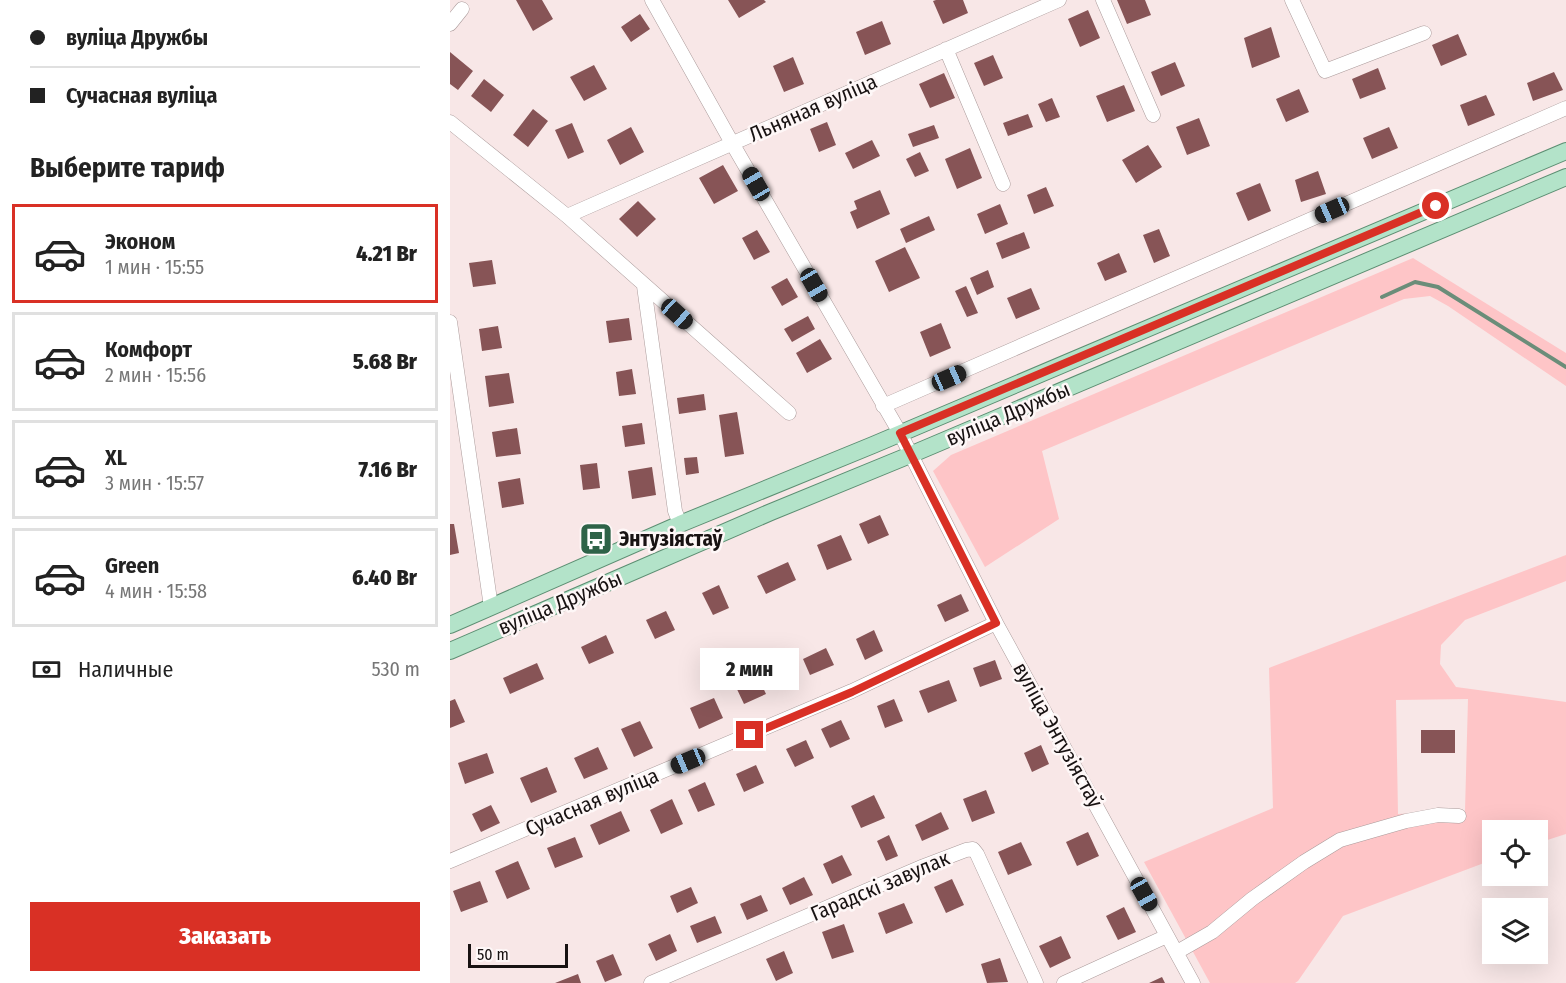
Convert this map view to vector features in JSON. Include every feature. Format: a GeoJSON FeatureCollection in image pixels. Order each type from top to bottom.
{"type":"FeatureCollection","features":[{"type":"Feature","properties":{"kind":"main road","name":"вуліца Дружбы"},"geometry":{"type":"LineString","coordinates":[[450,625],[680,524],[1566,151]]}},
{"type":"Feature","properties":{"kind":"main road","name":"вуліца Дружбы"},"geometry":{"type":"LineString","coordinates":[[450,651],[771,512],[1566,177]]}},
{"type":"Feature","properties":{"kind":"street"},"geometry":{"type":"LineString","coordinates":[[652,0],[900,433],[910,455]]}},
{"type":"Feature","properties":{"kind":"street","name":"Льняная вуліца"},"geometry":{"type":"LineString","coordinates":[[567,216],[1059,0]]}},
{"type":"Feature","properties":{"kind":"street"},"geometry":{"type":"LineString","coordinates":[[1103,0],[1153,115]]}},
{"type":"Feature","properties":{"kind":"street"},"geometry":{"type":"LineString","coordinates":[[1292,0],[1325,70],[1424,33]]}},
{"type":"Feature","properties":{"kind":"street"},"geometry":{"type":"LineString","coordinates":[[450,24],[462,9]]}},
{"type":"Feature","properties":{"kind":"street"},"geometry":{"type":"LineString","coordinates":[[946,49],[1002,184]]}},
{"type":"Feature","properties":{"kind":"street"},"geometry":{"type":"LineString","coordinates":[[884,406],[1566,108]]}},
{"type":"Feature","properties":{"kind":"street"},"geometry":{"type":"LineString","coordinates":[[450,122],[567,216],[789,413]]}},
{"type":"Feature","properties":{"kind":"street"},"geometry":{"type":"LineString","coordinates":[[644,286],[675,511],[680,524]]}},
{"type":"Feature","properties":{"kind":"street"},"geometry":{"type":"LineString","coordinates":[[450,322],[490,608]]}},
{"type":"Feature","properties":{"kind":"street","name":"вуліца Энтузіястаў"},"geometry":{"type":"LineString","coordinates":[[910,455],[996,623],[1193,983]]}},
{"type":"Feature","properties":{"kind":"street","name":"Сучасная вуліца"},"geometry":{"type":"LineString","coordinates":[[450,861],[852,692],[996,623]]}},
{"type":"Feature","properties":{"kind":"street"},"geometry":{"type":"LineString","coordinates":[[1177,952],[1212,932],[1252,899],[1340,840],[1406,821],[1438,815],[1459,816]]}},
{"type":"Feature","properties":{"kind":"street","name":"Гарадскі завулак"},"geometry":{"type":"LineString","coordinates":[[651,983],[924,866],[973,849],[1036,983]]}},
{"type":"Feature","properties":{"kind":"street"},"geometry":{"type":"LineString","coordinates":[[1064,983],[1167,936]]}},
{"type":"Feature","properties":{"kind":"shaded area"},"geometry":{"type":"Polygon","coordinates":[[[1413,258],[1566,353],[1566,386],[1430,296],[1404,299],[1042,451],[1059,519],[985,567],[933,471],[951,455],[1413,258]]]}},
{"type":"Feature","properties":{"kind":"shaded area"},"geometry":{"type":"Polygon","coordinates":[[[1566,555],[1566,581],[1465,620],[1441,645],[1440,664],[1456,687],[1566,702],[1566,834],[1548,840],[1548,820],[1482,820],[1482,864],[1343,916],[1295,983],[1210,983],[1144,862],[1273,808],[1269,668],[1566,555]],[[1468,699],[1396,700],[1398,814],[1465,811],[1468,699]]]}},
{"type":"Feature","properties":{"kind":"building"},"geometry":{"type":"Polygon","coordinates":[[[516,0],[542,0],[553,19],[533,31],[516,0]]]}},
{"type":"Feature","properties":{"kind":"building"},"geometry":{"type":"Polygon","coordinates":[[[728,0],[764,0],[766,2],[739,18],[728,0]]]}},
{"type":"Feature","properties":{"kind":"building"},"geometry":{"type":"Polygon","coordinates":[[[963,0],[968,13],[943,24],[933,1],[963,0]]]}},
{"type":"Feature","properties":{"kind":"building"},"geometry":{"type":"Polygon","coordinates":[[[1117,0],[1145,0],[1151,15],[1127,24],[1117,0]]]}},
{"type":"Feature","properties":{"kind":"building"},"geometry":{"type":"Polygon","coordinates":[[[1088,10],[1100,38],[1080,47],[1068,19],[1088,10]]]}},
{"type":"Feature","properties":{"kind":"building"},"geometry":{"type":"Polygon","coordinates":[[[640,14],[650,29],[631,42],[621,27],[640,14]]]}},
{"type":"Feature","properties":{"kind":"building"},"geometry":{"type":"Polygon","coordinates":[[[882,21],[891,44],[865,55],[856,32],[882,21]]]}},
{"type":"Feature","properties":{"kind":"building"},"geometry":{"type":"Polygon","coordinates":[[[1271,27],[1280,57],[1252,68],[1244,38],[1271,27]]]}},
{"type":"Feature","properties":{"kind":"building"},"geometry":{"type":"Polygon","coordinates":[[[1458,34],[1467,55],[1441,66],[1432,45],[1458,34]]]}},
{"type":"Feature","properties":{"kind":"building"},"geometry":{"type":"Polygon","coordinates":[[[450,52],[473,71],[458,90],[450,84],[450,52]]]}},
{"type":"Feature","properties":{"kind":"building"},"geometry":{"type":"Polygon","coordinates":[[[993,55],[1003,78],[984,86],[974,63],[993,55]]]}},
{"type":"Feature","properties":{"kind":"building"},"geometry":{"type":"Polygon","coordinates":[[[793,57],[804,84],[784,92],[773,66],[793,57]]]}},
{"type":"Feature","properties":{"kind":"building"},"geometry":{"type":"Polygon","coordinates":[[[1175,62],[1185,86],[1161,96],[1151,72],[1175,62]]]}},
{"type":"Feature","properties":{"kind":"building"},"geometry":{"type":"Polygon","coordinates":[[[594,65],[607,89],[584,101],[570,77],[594,65]]]}},
{"type":"Feature","properties":{"kind":"building"},"geometry":{"type":"Polygon","coordinates":[[[1378,68],[1386,89],[1360,99],[1352,79],[1378,68]]]}},
{"type":"Feature","properties":{"kind":"building"},"geometry":{"type":"Polygon","coordinates":[[[1554,72],[1563,90],[1533,101],[1527,83],[1554,72]]]}},
{"type":"Feature","properties":{"kind":"building"},"geometry":{"type":"Polygon","coordinates":[[[944,73],[955,98],[930,108],[919,84],[944,73]]]}},
{"type":"Feature","properties":{"kind":"building"},"geometry":{"type":"Polygon","coordinates":[[[484,79],[504,95],[491,112],[471,96],[484,79]]]}},
{"type":"Feature","properties":{"kind":"building"},"geometry":{"type":"Polygon","coordinates":[[[1124,85],[1135,111],[1107,122],[1096,96],[1124,85]]]}},
{"type":"Feature","properties":{"kind":"building"},"geometry":{"type":"Polygon","coordinates":[[[1299,89],[1309,112],[1286,122],[1276,99],[1299,89]]]}},
{"type":"Feature","properties":{"kind":"building"},"geometry":{"type":"Polygon","coordinates":[[[1486,95],[1495,115],[1468,126],[1460,105],[1486,95]]]}},
{"type":"Feature","properties":{"kind":"building"},"geometry":{"type":"Polygon","coordinates":[[[1052,98],[1060,117],[1046,122],[1038,104],[1052,98]]]}},
{"type":"Feature","properties":{"kind":"building"},"geometry":{"type":"Polygon","coordinates":[[[533,109],[548,121],[528,147],[513,135],[533,109]]]}},
{"type":"Feature","properties":{"kind":"building"},"geometry":{"type":"Polygon","coordinates":[[[1028,114],[1033,127],[1008,136],[1003,123],[1028,114]]]}},
{"type":"Feature","properties":{"kind":"building"},"geometry":{"type":"Polygon","coordinates":[[[1199,118],[1210,146],[1187,155],[1176,127],[1199,118]]]}},
{"type":"Feature","properties":{"kind":"building"},"geometry":{"type":"Polygon","coordinates":[[[827,122],[836,145],[819,152],[810,129],[827,122]]]}},
{"type":"Feature","properties":{"kind":"building"},"geometry":{"type":"Polygon","coordinates":[[[572,123],[584,152],[568,159],[555,130],[572,123]]]}},
{"type":"Feature","properties":{"kind":"building"},"geometry":{"type":"Polygon","coordinates":[[[934,125],[939,138],[913,147],[908,134],[934,125]]]}},
{"type":"Feature","properties":{"kind":"building"},"geometry":{"type":"Polygon","coordinates":[[[631,127],[644,152],[620,165],[607,140],[631,127]]]}},
{"type":"Feature","properties":{"kind":"building"},"geometry":{"type":"Polygon","coordinates":[[[1389,127],[1398,148],[1372,159],[1363,138],[1389,127]]]}},
{"type":"Feature","properties":{"kind":"building"},"geometry":{"type":"Polygon","coordinates":[[[872,140],[880,156],[853,169],[845,153],[872,140]]]}},
{"type":"Feature","properties":{"kind":"building"},"geometry":{"type":"Polygon","coordinates":[[[1148,145],[1162,167],[1136,183],[1122,160],[1148,145]]]}},
{"type":"Feature","properties":{"kind":"building"},"geometry":{"type":"Polygon","coordinates":[[[970,148],[982,178],[957,189],[945,159],[970,148]]]}},
{"type":"Feature","properties":{"kind":"building"},"geometry":{"type":"Polygon","coordinates":[[[920,152],[929,171],[915,177],[906,159],[920,152]]]}},
{"type":"Feature","properties":{"kind":"building"},"geometry":{"type":"Polygon","coordinates":[[[723,165],[738,191],[714,204],[699,178],[723,165]]]}},
{"type":"Feature","properties":{"kind":"building"},"geometry":{"type":"Polygon","coordinates":[[[1318,171],[1326,194],[1301,202],[1295,180],[1318,171]]]}},
{"type":"Feature","properties":{"kind":"building"},"geometry":{"type":"Polygon","coordinates":[[[1260,183],[1271,211],[1248,221],[1236,193],[1260,183]]]}},
{"type":"Feature","properties":{"kind":"building"},"geometry":{"type":"Polygon","coordinates":[[[1046,187],[1054,206],[1034,214],[1027,195],[1046,187]]]}},
{"type":"Feature","properties":{"kind":"building"},"geometry":{"type":"Polygon","coordinates":[[[880,190],[890,214],[857,229],[850,212],[857,209],[854,201],[880,190]]]}},
{"type":"Feature","properties":{"kind":"building"},"geometry":{"type":"Polygon","coordinates":[[[638,201],[656,219],[637,237],[619,219],[638,201]]]}},
{"type":"Feature","properties":{"kind":"building"},"geometry":{"type":"Polygon","coordinates":[[[1000,204],[1008,224],[985,234],[977,214],[1000,204]]]}},
{"type":"Feature","properties":{"kind":"building"},"geometry":{"type":"Polygon","coordinates":[[[929,216],[935,230],[906,243],[900,229],[929,216]]]}},
{"type":"Feature","properties":{"kind":"building"},"geometry":{"type":"Polygon","coordinates":[[[1159,229],[1170,256],[1154,263],[1143,235],[1159,229]]]}},
{"type":"Feature","properties":{"kind":"building"},"geometry":{"type":"Polygon","coordinates":[[[757,230],[770,252],[754,260],[742,238],[757,230]]]}},
{"type":"Feature","properties":{"kind":"building"},"geometry":{"type":"Polygon","coordinates":[[[1024,232],[1030,248],[1002,259],[996,243],[1024,232]]]}},
{"type":"Feature","properties":{"kind":"building"},"geometry":{"type":"Polygon","coordinates":[[[905,247],[920,278],[889,292],[875,261],[905,247]]]}},
{"type":"Feature","properties":{"kind":"building"},"geometry":{"type":"Polygon","coordinates":[[[1119,253],[1127,272],[1105,281],[1097,263],[1119,253]]]}},
{"type":"Feature","properties":{"kind":"building"},"geometry":{"type":"Polygon","coordinates":[[[492,260],[496,284],[473,287],[469,263],[492,260]]]}},
{"type":"Feature","properties":{"kind":"building"},"geometry":{"type":"Polygon","coordinates":[[[988,270],[994,287],[977,295],[970,278],[988,270]]]}},
{"type":"Feature","properties":{"kind":"building"},"geometry":{"type":"Polygon","coordinates":[[[787,278],[798,297],[782,306],[771,287],[787,278]]]}},
{"type":"Feature","properties":{"kind":"building"},"geometry":{"type":"Polygon","coordinates":[[[966,286],[978,313],[967,317],[955,291],[966,286]]]}},
{"type":"Feature","properties":{"kind":"building"},"geometry":{"type":"Polygon","coordinates":[[[1031,288],[1040,309],[1016,319],[1007,298],[1031,288]]]}},
{"type":"Feature","properties":{"kind":"building"},"geometry":{"type":"Polygon","coordinates":[[[808,316],[815,329],[792,342],[784,329],[808,316]]]}},
{"type":"Feature","properties":{"kind":"building"},"geometry":{"type":"Polygon","coordinates":[[[629,318],[632,340],[609,343],[606,321],[629,318]]]}},
{"type":"Feature","properties":{"kind":"building"},"geometry":{"type":"Polygon","coordinates":[[[941,323],[951,348],[930,357],[920,332],[941,323]]]}},
{"type":"Feature","properties":{"kind":"building"},"geometry":{"type":"Polygon","coordinates":[[[498,326],[502,348],[482,351],[479,329],[498,326]]]}},
{"type":"Feature","properties":{"kind":"building"},"geometry":{"type":"Polygon","coordinates":[[[820,339],[832,359],[807,373],[796,353],[820,339]]]}},
{"type":"Feature","properties":{"kind":"building"},"geometry":{"type":"Polygon","coordinates":[[[632,369],[636,394],[619,396],[616,372],[632,369]]]}},
{"type":"Feature","properties":{"kind":"building"},"geometry":{"type":"Polygon","coordinates":[[[509,373],[514,403],[489,407],[485,376],[509,373]]]}},
{"type":"Feature","properties":{"kind":"building"},"geometry":{"type":"Polygon","coordinates":[[[704,394],[706,410],[679,414],[677,398],[704,394]]]}},
{"type":"Feature","properties":{"kind":"building"},"geometry":{"type":"Polygon","coordinates":[[[737,412],[744,454],[725,457],[719,415],[737,412]]]}},
{"type":"Feature","properties":{"kind":"building"},"geometry":{"type":"Polygon","coordinates":[[[642,423],[645,444],[625,447],[622,426],[642,423]]]}},
{"type":"Feature","properties":{"kind":"building"},"geometry":{"type":"Polygon","coordinates":[[[517,428],[521,454],[496,457],[492,432],[517,428]]]}},
{"type":"Feature","properties":{"kind":"building"},"geometry":{"type":"Polygon","coordinates":[[[697,457],[699,473],[686,475],[684,458],[697,457]]]}},
{"type":"Feature","properties":{"kind":"building"},"geometry":{"type":"Polygon","coordinates":[[[597,463],[600,488],[583,490],[580,465],[597,463]]]}},
{"type":"Feature","properties":{"kind":"building"},"geometry":{"type":"Polygon","coordinates":[[[652,467],[656,495],[632,499],[628,471],[652,467]]]}},
{"type":"Feature","properties":{"kind":"building"},"geometry":{"type":"Polygon","coordinates":[[[520,478],[524,504],[502,508],[498,482],[520,478]]]}},
{"type":"Feature","properties":{"kind":"building"},"geometry":{"type":"Polygon","coordinates":[[[880,515],[889,535],[868,544],[859,524],[880,515]]]}},
{"type":"Feature","properties":{"kind":"building"},"geometry":{"type":"Polygon","coordinates":[[[450,524],[454,524],[459,553],[450,555],[450,524]]]}},
{"type":"Feature","properties":{"kind":"building"},"geometry":{"type":"Polygon","coordinates":[[[841,535],[852,560],[827,570],[817,545],[841,535]]]}},
{"type":"Feature","properties":{"kind":"building"},"geometry":{"type":"Polygon","coordinates":[[[788,562],[796,580],[766,594],[757,576],[788,562]]]}},
{"type":"Feature","properties":{"kind":"building"},"geometry":{"type":"Polygon","coordinates":[[[719,585],[729,608],[713,615],[702,593],[719,585]]]}},
{"type":"Feature","properties":{"kind":"building"},"geometry":{"type":"Polygon","coordinates":[[[961,594],[969,611],[945,622],[937,605],[961,594]]]}},
{"type":"Feature","properties":{"kind":"building"},"geometry":{"type":"Polygon","coordinates":[[[666,611],[675,630],[655,639],[646,620],[666,611]]]}},
{"type":"Feature","properties":{"kind":"building"},"geometry":{"type":"Polygon","coordinates":[[[874,630],[883,651],[865,660],[856,639],[874,630]]]}},
{"type":"Feature","properties":{"kind":"building"},"geometry":{"type":"Polygon","coordinates":[[[606,635],[614,653],[589,664],[581,647],[606,635]]]}},
{"type":"Feature","properties":{"kind":"building"},"geometry":{"type":"Polygon","coordinates":[[[826,648],[834,665],[810,675],[803,659],[826,648]]]}},
{"type":"Feature","properties":{"kind":"building"},"geometry":{"type":"Polygon","coordinates":[[[995,660],[1002,679],[980,687],[973,668],[995,660]]]}},
{"type":"Feature","properties":{"kind":"building"},"geometry":{"type":"Polygon","coordinates":[[[537,663],[544,679],[510,694],[503,678],[537,663]]]}},
{"type":"Feature","properties":{"kind":"building"},"geometry":{"type":"Polygon","coordinates":[[[757,675],[766,694],[744,704],[735,685],[757,675]]]}},
{"type":"Feature","properties":{"kind":"building"},"geometry":{"type":"Polygon","coordinates":[[[949,680],[957,701],[928,713],[919,691],[949,680]]]}},
{"type":"Feature","properties":{"kind":"building"},"geometry":{"type":"Polygon","coordinates":[[[714,698],[723,718],[699,729],[690,708],[714,698]]]}},
{"type":"Feature","properties":{"kind":"building"},"geometry":{"type":"Polygon","coordinates":[[[455,699],[465,722],[450,728],[450,701],[455,699]]]}},
{"type":"Feature","properties":{"kind":"building"},"geometry":{"type":"Polygon","coordinates":[[[894,699],[903,721],[885,728],[877,706],[894,699]]]}},
{"type":"Feature","properties":{"kind":"building"},"geometry":{"type":"Polygon","coordinates":[[[841,720],[850,739],[830,748],[821,729],[841,720]]]}},
{"type":"Feature","properties":{"kind":"building"},"geometry":{"type":"Polygon","coordinates":[[[640,721],[653,748],[634,757],[621,729],[640,721]]]}},
{"type":"Feature","properties":{"kind":"building"},"geometry":{"type":"Polygon","coordinates":[[[1421,730],[1455,730],[1455,753],[1421,753],[1421,730]]]}},
{"type":"Feature","properties":{"kind":"building"},"geometry":{"type":"Polygon","coordinates":[[[806,740],[814,758],[795,767],[786,749],[806,740]]]}},
{"type":"Feature","properties":{"kind":"building"},"geometry":{"type":"Polygon","coordinates":[[[1041,745],[1049,764],[1032,772],[1024,753],[1041,745]]]}},
{"type":"Feature","properties":{"kind":"building"},"geometry":{"type":"Polygon","coordinates":[[[598,747],[608,769],[584,779],[574,758],[598,747]]]}},
{"type":"Feature","properties":{"kind":"building"},"geometry":{"type":"Polygon","coordinates":[[[487,753],[494,773],[465,784],[458,763],[487,753]]]}},
{"type":"Feature","properties":{"kind":"building"},"geometry":{"type":"Polygon","coordinates":[[[756,765],[764,783],[744,792],[736,774],[756,765]]]}},
{"type":"Feature","properties":{"kind":"building"},"geometry":{"type":"Polygon","coordinates":[[[547,767],[557,792],[531,803],[520,778],[547,767]]]}},
{"type":"Feature","properties":{"kind":"building"},"geometry":{"type":"Polygon","coordinates":[[[705,782],[715,805],[698,812],[688,790],[705,782]]]}},
{"type":"Feature","properties":{"kind":"building"},"geometry":{"type":"Polygon","coordinates":[[[986,790],[995,813],[972,822],[963,799],[986,790]]]}},
{"type":"Feature","properties":{"kind":"building"},"geometry":{"type":"Polygon","coordinates":[[[874,795],[885,818],[861,828],[851,806],[874,795]]]}},
{"type":"Feature","properties":{"kind":"building"},"geometry":{"type":"Polygon","coordinates":[[[672,799],[683,824],[661,834],[650,810],[672,799]]]}},
{"type":"Feature","properties":{"kind":"building"},"geometry":{"type":"Polygon","coordinates":[[[491,805],[500,823],[481,832],[472,814],[491,805]]]}},
{"type":"Feature","properties":{"kind":"building"},"geometry":{"type":"Polygon","coordinates":[[[621,811],[630,831],[599,845],[590,825],[621,811]]]}},
{"type":"Feature","properties":{"kind":"building"},"geometry":{"type":"Polygon","coordinates":[[[941,812],[949,829],[922,841],[915,825],[941,812]]]}},
{"type":"Feature","properties":{"kind":"building"},"geometry":{"type":"Polygon","coordinates":[[[1088,832],[1099,856],[1077,866],[1066,842],[1088,832]]]}},
{"type":"Feature","properties":{"kind":"building"},"geometry":{"type":"Polygon","coordinates":[[[889,835],[898,856],[886,861],[877,841],[889,835]]]}},
{"type":"Feature","properties":{"kind":"building"},"geometry":{"type":"Polygon","coordinates":[[[575,837],[583,857],[555,868],[547,848],[575,837]]]}},
{"type":"Feature","properties":{"kind":"building"},"geometry":{"type":"Polygon","coordinates":[[[1021,842],[1032,865],[1008,875],[998,852],[1021,842]]]}},
{"type":"Feature","properties":{"kind":"building"},"geometry":{"type":"Polygon","coordinates":[[[842,855],[852,875],[832,884],[823,864],[842,855]]]}},
{"type":"Feature","properties":{"kind":"building"},"geometry":{"type":"Polygon","coordinates":[[[518,861],[530,889],[507,899],[495,871],[518,861]]]}},
{"type":"Feature","properties":{"kind":"building"},"geometry":{"type":"Polygon","coordinates":[[[804,877],[813,895],[790,905],[782,888],[804,877]]]}},
{"type":"Feature","properties":{"kind":"building"},"geometry":{"type":"Polygon","coordinates":[[[952,879],[964,905],[946,913],[934,887],[952,879]]]}},
{"type":"Feature","properties":{"kind":"building"},"geometry":{"type":"Polygon","coordinates":[[[480,881],[488,902],[461,912],[453,891],[480,881]]]}},
{"type":"Feature","properties":{"kind":"building"},"geometry":{"type":"Polygon","coordinates":[[[691,887],[698,903],[677,913],[670,896],[691,887]]]}},
{"type":"Feature","properties":{"kind":"building"},"geometry":{"type":"Polygon","coordinates":[[[761,895],[768,911],[747,920],[740,904],[761,895]]]}},
{"type":"Feature","properties":{"kind":"building"},"geometry":{"type":"Polygon","coordinates":[[[904,903],[913,923],[886,934],[878,913],[904,903]]]}},
{"type":"Feature","properties":{"kind":"building"},"geometry":{"type":"Polygon","coordinates":[[[1124,907],[1136,932],[1118,940],[1106,916],[1124,907]]]}},
{"type":"Feature","properties":{"kind":"building"},"geometry":{"type":"Polygon","coordinates":[[[715,916],[722,933],[697,943],[690,926],[715,916]]]}},
{"type":"Feature","properties":{"kind":"building"},"geometry":{"type":"Polygon","coordinates":[[[844,924],[854,952],[832,959],[822,932],[844,924]]]}},
{"type":"Feature","properties":{"kind":"building"},"geometry":{"type":"Polygon","coordinates":[[[670,934],[677,951],[656,961],[648,944],[670,934]]]}},
{"type":"Feature","properties":{"kind":"building"},"geometry":{"type":"Polygon","coordinates":[[[1061,936],[1071,958],[1050,968],[1039,946],[1061,936]]]}},
{"type":"Feature","properties":{"kind":"building"},"geometry":{"type":"Polygon","coordinates":[[[784,951],[793,973],[776,981],[766,959],[784,951]]]}},
{"type":"Feature","properties":{"kind":"building"},"geometry":{"type":"Polygon","coordinates":[[[613,954],[622,975],[605,982],[596,961],[613,954]]]}},
{"type":"Feature","properties":{"kind":"building"},"geometry":{"type":"Polygon","coordinates":[[[1000,958],[1008,982],[987,983],[981,964],[1000,958]]]}},
{"type":"Feature","properties":{"kind":"building"},"geometry":{"type":"Polygon","coordinates":[[[578,974],[581,983],[555,983],[578,974]]]}},
{"type":"Feature","properties":{"kind":"building"},"geometry":{"type":"Polygon","coordinates":[[[1162,977],[1165,983],[1149,983],[1162,977]]]}},
{"type":"Feature","properties":{"kind":"waterway"},"geometry":{"type":"LineString","coordinates":[[1382,297],[1415,282],[1438,287],[1566,367]]}},
{"type":"Feature","properties":{"kind":"place","name":"Энтузіястаў"},"geometry":{"type":"Point","coordinates":[596,539]}},
{"type":"Feature","properties":{"kind":"route"},"geometry":{"type":"LineString","coordinates":[[750,735],[852,692],[996,623],[900,433],[1436,206]]}}]}
